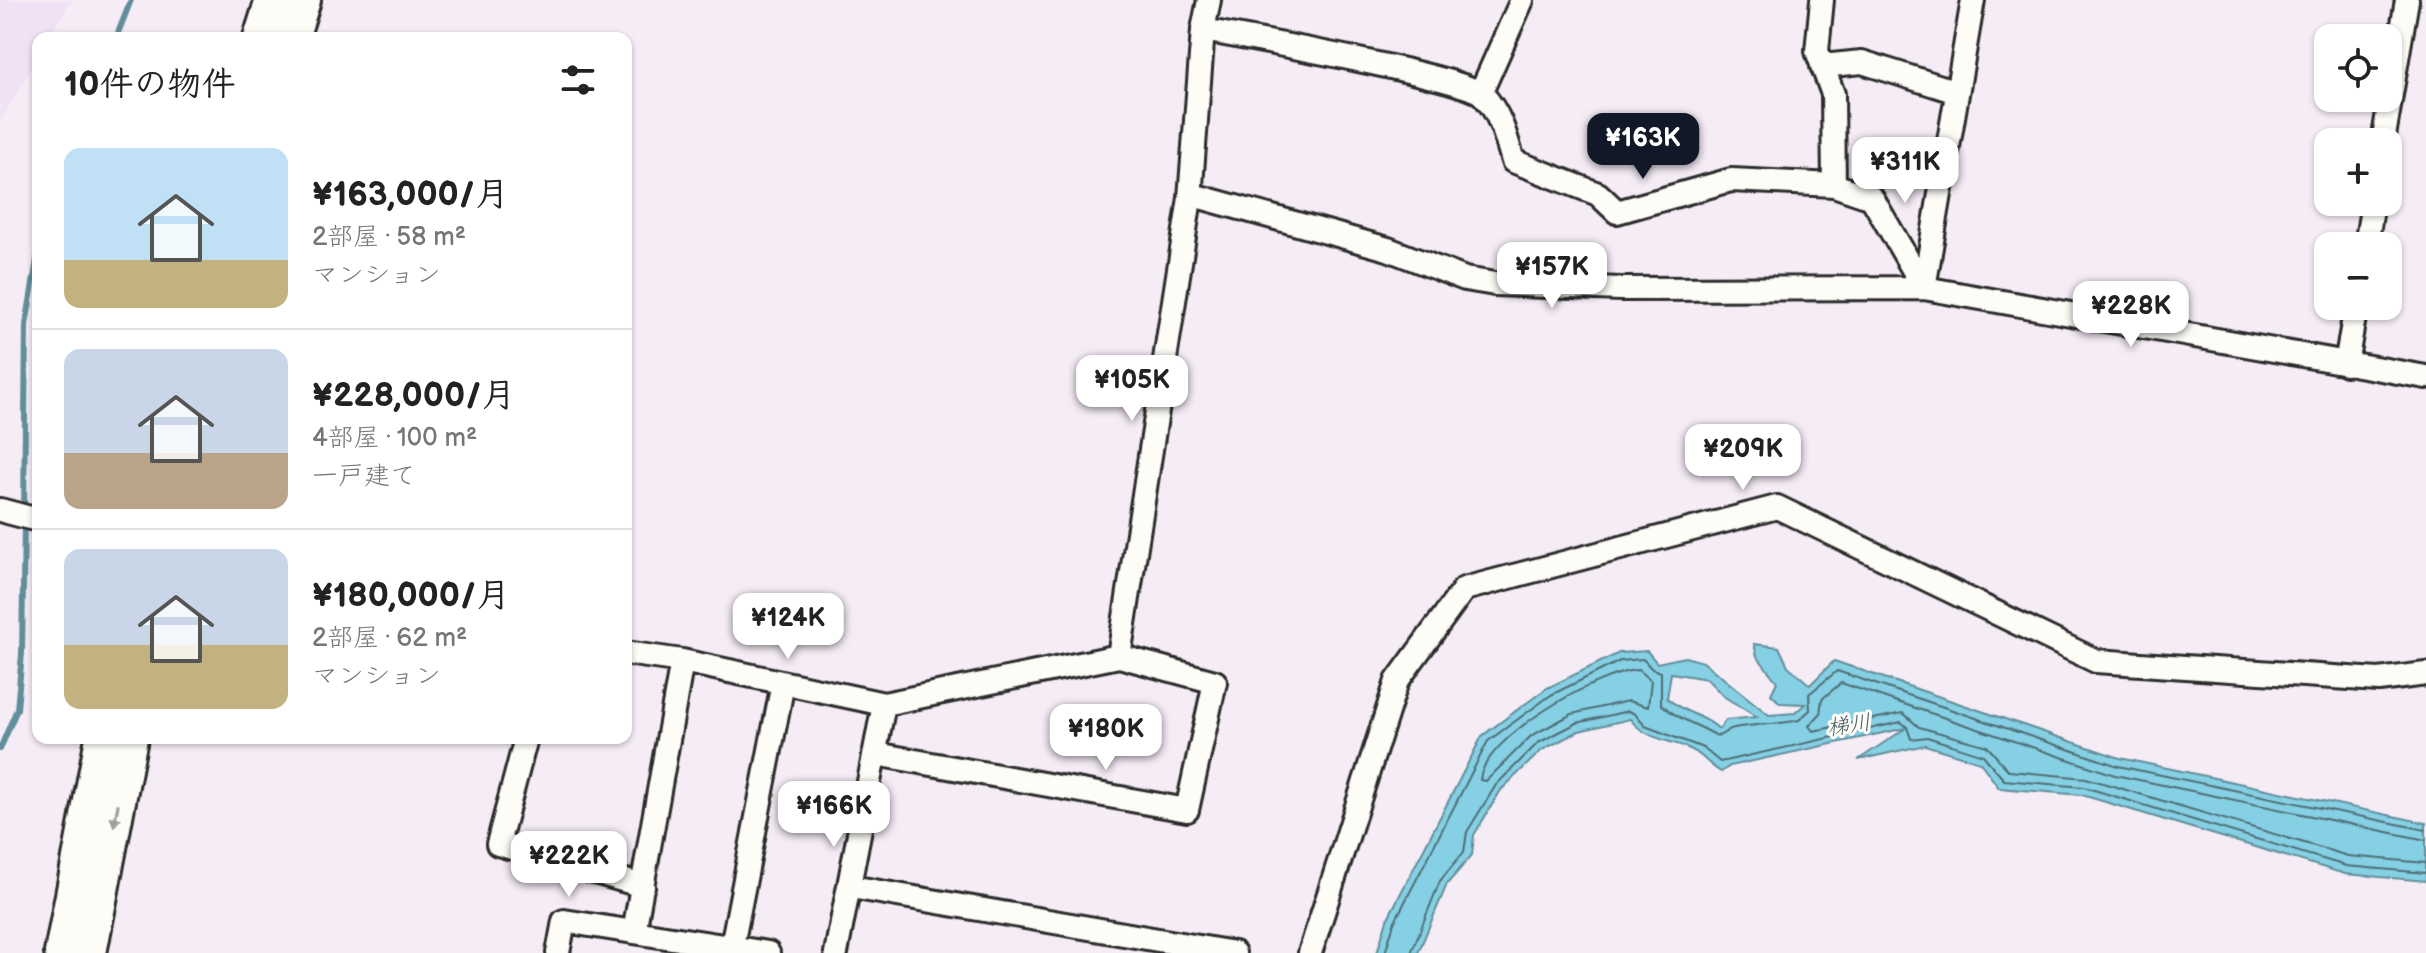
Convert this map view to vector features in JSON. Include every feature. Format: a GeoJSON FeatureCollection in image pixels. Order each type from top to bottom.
{"type":"FeatureCollection","features":[{"type":"Feature","properties":{"kind":"highway"},"geometry":{"type":"LineString","coordinates":[[262,32],[272,0]]}},
{"type":"Feature","properties":{"kind":"highway"},"geometry":{"type":"LineString","coordinates":[[294,32],[304,0]]}},
{"type":"Feature","properties":{"kind":"highway"},"geometry":{"type":"LineString","coordinates":[[61,953],[101,744]]}},
{"type":"Feature","properties":{"kind":"highway"},"geometry":{"type":"LineString","coordinates":[[90,953],[130,744]]}},
{"type":"Feature","properties":{"kind":"street"},"geometry":{"type":"LineString","coordinates":[[1119,656],[1190,198],[1203,30],[1209,0]]}},
{"type":"Feature","properties":{"kind":"street"},"geometry":{"type":"LineString","coordinates":[[1481,92],[1522,0]]}},
{"type":"Feature","properties":{"kind":"street"},"geometry":{"type":"LineString","coordinates":[[1822,0],[1817,51],[1833,94],[1834,185]]}},
{"type":"Feature","properties":{"kind":"street"},"geometry":{"type":"LineString","coordinates":[[1924,288],[1973,0]]}},
{"type":"Feature","properties":{"kind":"street"},"geometry":{"type":"LineString","coordinates":[[2385,128],[2407,0]]}},
{"type":"Feature","properties":{"kind":"street"},"geometry":{"type":"LineString","coordinates":[[1203,30],[1426,76],[1481,92],[1500,120],[1513,161],[1598,194],[1617,212],[1731,180],[1834,185],[1872,198],[1924,288]]}},
{"type":"Feature","properties":{"kind":"street"},"geometry":{"type":"LineString","coordinates":[[1822,66],[1862,62],[1957,92]]}},
{"type":"Feature","properties":{"kind":"street"},"geometry":{"type":"LineString","coordinates":[[1190,198],[1200,197],[1388,249],[1465,279],[1495,284],[1621,289],[1924,288],[2426,377]]}},
{"type":"Feature","properties":{"kind":"street"},"geometry":{"type":"LineString","coordinates":[[2346,364],[2354,320]]}},
{"type":"Feature","properties":{"kind":"street"},"geometry":{"type":"LineString","coordinates":[[1310,953],[1397,681],[1464,589],[1777,507],[2096,661],[2379,680],[2426,674]]}},
{"type":"Feature","properties":{"kind":"street"},"geometry":{"type":"LineString","coordinates":[[632,654],[682,661],[884,704],[1119,656],[1215,682],[1187,810],[876,754]]}},
{"type":"Feature","properties":{"kind":"street"},"geometry":{"type":"LineString","coordinates":[[634,932],[682,661]]}},
{"type":"Feature","properties":{"kind":"street"},"geometry":{"type":"LineString","coordinates":[[732,946],[783,683]]}},
{"type":"Feature","properties":{"kind":"street"},"geometry":{"type":"LineString","coordinates":[[836,953],[884,704]]}},
{"type":"Feature","properties":{"kind":"street"},"geometry":{"type":"LineString","coordinates":[[524,744],[498,844],[643,886]]}},
{"type":"Feature","properties":{"kind":"street"},"geometry":{"type":"LineString","coordinates":[[851,887],[1234,953]]}},
{"type":"Feature","properties":{"kind":"street"},"geometry":{"type":"LineString","coordinates":[[558,953],[564,921],[768,953]]}},
{"type":"Feature","properties":{"kind":"shaded area"},"geometry":{"type":"Polygon","coordinates":[[[0,0],[71,0],[52,32],[32,32],[32,67],[0,122],[0,0]]]}},
{"type":"Feature","properties":{"kind":"water","name":"梯川"},"geometry":{"type":"Polygon","coordinates":[[[1754,644],[1779,647],[1788,666],[1810,685],[1834,661],[2120,758],[2426,823],[2426,881],[2345,874],[2082,795],[1999,788],[1980,762],[1925,745],[1858,760],[1906,728],[1730,766],[1721,772],[1693,750],[1647,733],[1630,719],[1579,731],[1542,750],[1501,790],[1474,835],[1472,855],[1447,884],[1418,953],[1377,953],[1387,920],[1482,736],[1547,688],[1619,653],[1647,651],[1657,663],[1685,657],[1703,662],[1769,715],[1795,713],[1805,704],[1780,703],[1771,694],[1777,682],[1757,656],[1754,644]],[[1671,673],[1667,698],[1719,729],[1726,720],[1757,717],[1723,696],[1707,679],[1671,673]]]}},
{"type":"Feature","properties":{"kind":"waterway"},"geometry":{"type":"LineString","coordinates":[[118,32],[131,0]]}},
{"type":"Feature","properties":{"kind":"waterway"},"geometry":{"type":"LineString","coordinates":[[24,510],[26,325],[32,290]]}},
{"type":"Feature","properties":{"kind":"waterway"},"geometry":{"type":"LineString","coordinates":[[0,749],[17,709],[22,654],[24,521]]}}]}
